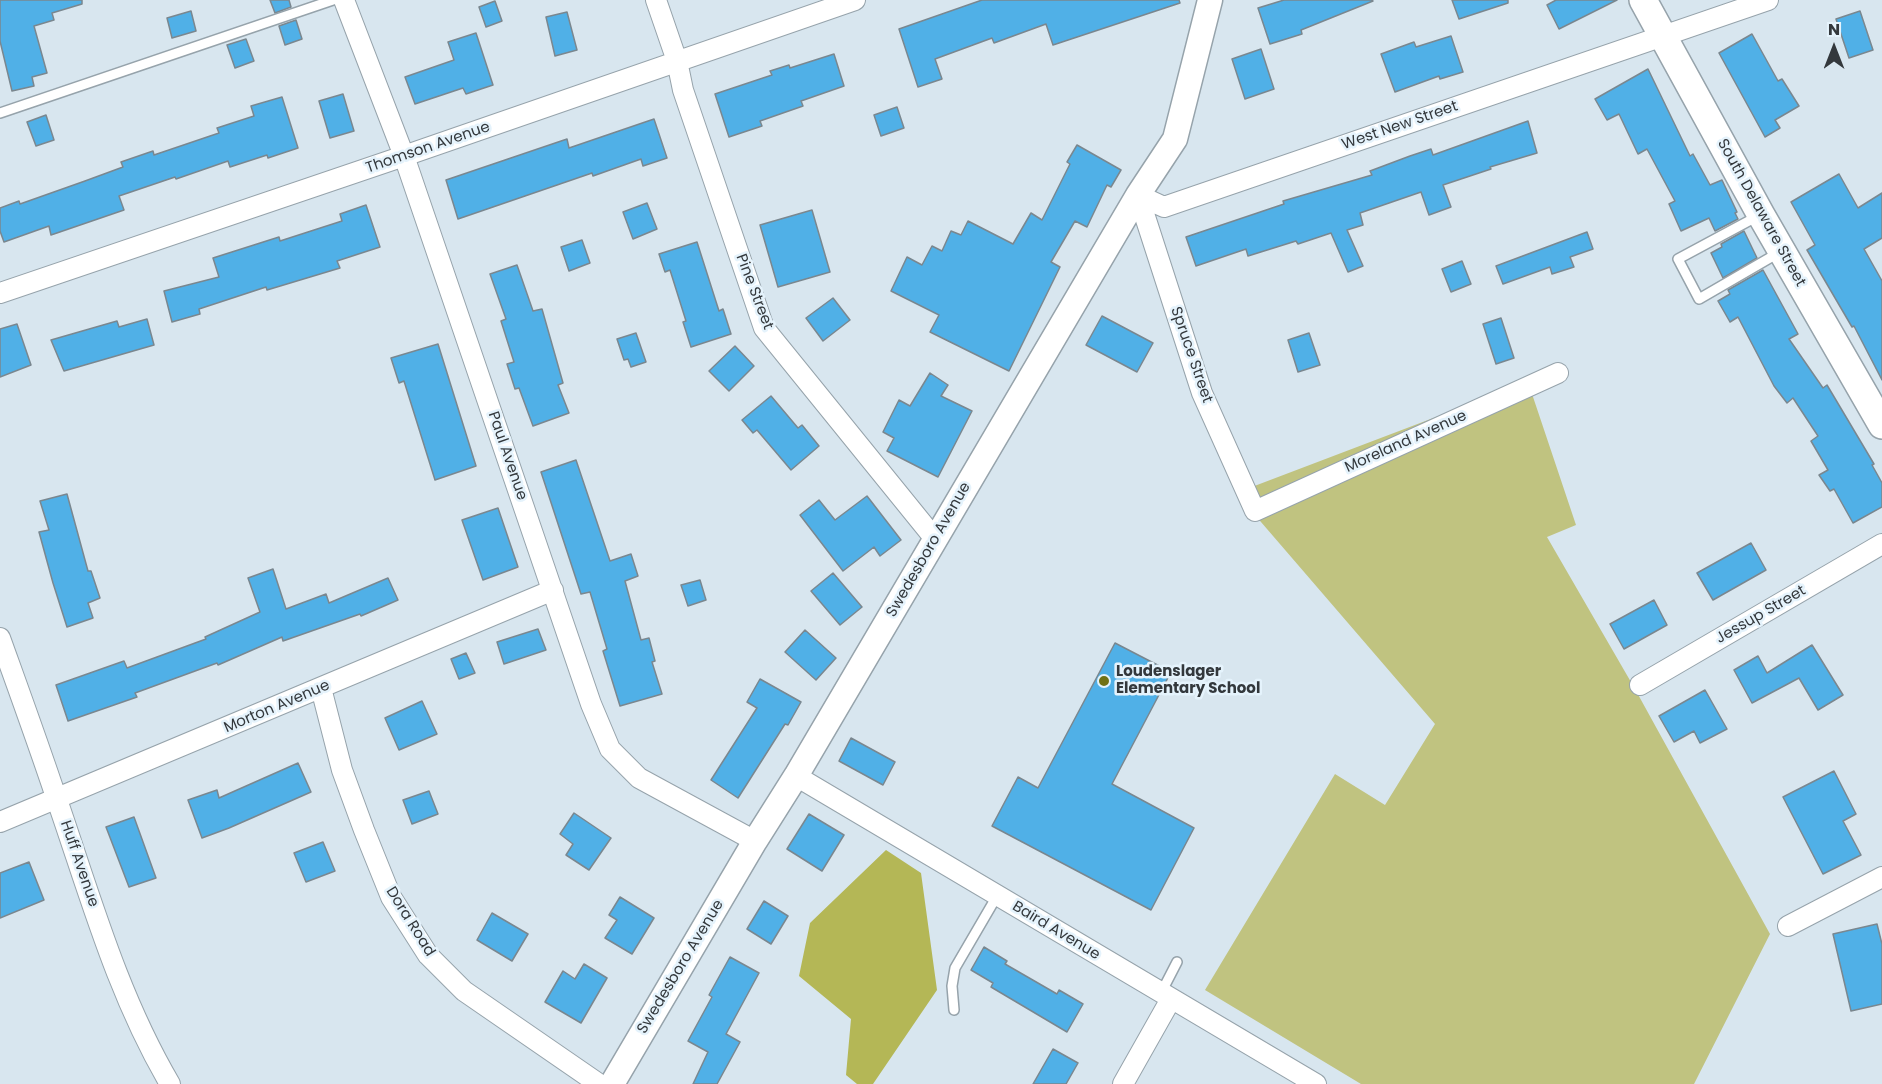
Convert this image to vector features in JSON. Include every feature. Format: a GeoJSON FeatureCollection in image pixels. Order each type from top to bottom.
{"type":"FeatureCollection","features":[{"type":"Feature","properties":{"kind":"main road","name":"South Delaware Street"},"geometry":{"type":"LineString","coordinates":[[1643,0],[1761,214],[1882,425]]}},
{"type":"Feature","properties":{"kind":"street","name":"Paul Avenue"},"geometry":{"type":"LineString","coordinates":[[344,0],[404,156],[591,704],[610,749],[639,778],[755,841]]}},
{"type":"Feature","properties":{"kind":"street","name":"Pine Street"},"geometry":{"type":"LineString","coordinates":[[656,0],[677,61],[683,90],[764,328],[935,539]]}},
{"type":"Feature","properties":{"kind":"street","name":"Thomson Avenue"},"geometry":{"type":"LineString","coordinates":[[0,293],[855,0]]}},
{"type":"Feature","properties":{"kind":"street","name":"Swedesboro Avenue"},"geometry":{"type":"LineString","coordinates":[[612,1084],[1138,195],[1175,139],[1210,0]]}},
{"type":"Feature","properties":{"kind":"street","name":"West New Street"},"geometry":{"type":"LineString","coordinates":[[1138,195],[1164,207],[1768,0]]}},
{"type":"Feature","properties":{"kind":"street","name":"Spruce Street"},"geometry":{"type":"LineString","coordinates":[[1138,195],[1202,393],[1255,511]]}},
{"type":"Feature","properties":{"kind":"street","name":"Moreland Avenue"},"geometry":{"type":"LineString","coordinates":[[1255,511],[1558,374]]}},
{"type":"Feature","properties":{"kind":"street","name":"Jessup Street"},"geometry":{"type":"LineString","coordinates":[[1640,685],[1882,544]]}},
{"type":"Feature","properties":{"kind":"street","name":"Morton Avenue"},"geometry":{"type":"LineString","coordinates":[[0,822],[553,590]]}},
{"type":"Feature","properties":{"kind":"street","name":"Huff Avenue"},"geometry":{"type":"LineString","coordinates":[[0,638],[113,966],[150,1049],[170,1084]]}},
{"type":"Feature","properties":{"kind":"street","name":"Dora Road"},"geometry":{"type":"LineString","coordinates":[[321,688],[342,770],[364,830],[391,897],[428,956],[472,997],[599,1084]]}},
{"type":"Feature","properties":{"kind":"street","name":"Baird Avenue"},"geometry":{"type":"LineString","coordinates":[[796,776],[1316,1084]]}},
{"type":"Feature","properties":{"kind":"street"},"geometry":{"type":"LineString","coordinates":[[1788,926],[1882,877]]}},
{"type":"Feature","properties":{"kind":"street"},"geometry":{"type":"LineString","coordinates":[[1123,1084],[1166,996]]}},
{"type":"Feature","properties":{"kind":"lane"},"geometry":{"type":"LineString","coordinates":[[0,113],[333,0]]}},
{"type":"Feature","properties":{"kind":"lane"},"geometry":{"type":"LineString","coordinates":[[1761,214],[1678,259],[1699,299],[1782,250]]}},
{"type":"Feature","properties":{"kind":"lane"},"geometry":{"type":"LineString","coordinates":[[954,1010],[952,986],[955,968],[997,896]]}},
{"type":"Feature","properties":{"kind":"lane"},"geometry":{"type":"LineString","coordinates":[[1166,996],[1177,962]]}},
{"type":"Feature","properties":{"kind":"green space"},"geometry":{"type":"Polygon","coordinates":[[[1528,382],[1576,525],[1547,537],[1635,689],[1770,934],[1694,1084],[1361,1084],[1205,990],[1335,774],[1385,805],[1435,724],[1236,493],[1528,382]]]}},
{"type":"Feature","properties":{"kind":"shaded area"},"geometry":{"type":"Polygon","coordinates":[[[886,850],[921,873],[937,990],[873,1084],[857,1084],[846,1075],[851,1019],[799,976],[810,923],[886,850]]]}},
{"type":"Feature","properties":{"kind":"building"},"geometry":{"type":"Polygon","coordinates":[[[0,0],[82,0],[82,4],[52,13],[54,20],[34,26],[47,73],[32,77],[34,86],[12,91],[0,41],[0,0]]]}},
{"type":"Feature","properties":{"kind":"building"},"geometry":{"type":"Polygon","coordinates":[[[270,0],[289,0],[291,7],[275,13],[270,0]]]}},
{"type":"Feature","properties":{"kind":"building"},"geometry":{"type":"Polygon","coordinates":[[[982,0],[1179,0],[1180,3],[1053,45],[1046,24],[994,43],[992,38],[935,59],[942,79],[918,87],[899,29],[982,0]]]}},
{"type":"Feature","properties":{"kind":"building"},"geometry":{"type":"Polygon","coordinates":[[[1284,0],[1373,1],[1301,30],[1302,34],[1270,44],[1258,8],[1284,0]]]}},
{"type":"Feature","properties":{"kind":"building"},"geometry":{"type":"Polygon","coordinates":[[[1452,0],[1508,0],[1508,3],[1459,19],[1452,0]]]}},
{"type":"Feature","properties":{"kind":"building"},"geometry":{"type":"Polygon","coordinates":[[[1556,0],[1617,0],[1559,29],[1547,5],[1556,0]]]}},
{"type":"Feature","properties":{"kind":"building"},"geometry":{"type":"Polygon","coordinates":[[[495,1],[502,21],[486,27],[479,7],[495,1]]]}},
{"type":"Feature","properties":{"kind":"building"},"geometry":{"type":"Polygon","coordinates":[[[191,11],[196,31],[172,38],[167,18],[191,11]]]}},
{"type":"Feature","properties":{"kind":"building"},"geometry":{"type":"Polygon","coordinates":[[[1860,11],[1873,50],[1849,58],[1836,19],[1860,11]]]}},
{"type":"Feature","properties":{"kind":"building"},"geometry":{"type":"Polygon","coordinates":[[[567,12],[577,50],[555,56],[546,17],[567,12]]]}},
{"type":"Feature","properties":{"kind":"building"},"geometry":{"type":"Polygon","coordinates":[[[296,20],[302,39],[285,45],[279,26],[296,20]]]}},
{"type":"Feature","properties":{"kind":"building"},"geometry":{"type":"Polygon","coordinates":[[[476,33],[493,85],[466,94],[463,88],[415,104],[405,77],[454,60],[448,42],[476,33]]]}},
{"type":"Feature","properties":{"kind":"building"},"geometry":{"type":"Polygon","coordinates":[[[1752,34],[1778,81],[1782,79],[1799,106],[1775,120],[1780,128],[1765,137],[1719,53],[1752,34]]]}},
{"type":"Feature","properties":{"kind":"building"},"geometry":{"type":"Polygon","coordinates":[[[1451,36],[1463,72],[1440,79],[1439,76],[1395,92],[1381,54],[1414,42],[1416,47],[1451,36]]]}},
{"type":"Feature","properties":{"kind":"building"},"geometry":{"type":"Polygon","coordinates":[[[246,39],[254,61],[235,68],[227,45],[246,39]]]}},
{"type":"Feature","properties":{"kind":"building"},"geometry":{"type":"Polygon","coordinates":[[[1261,49],[1274,89],[1245,99],[1232,59],[1261,49]]]}},
{"type":"Feature","properties":{"kind":"building"},"geometry":{"type":"Polygon","coordinates":[[[834,54],[844,86],[801,101],[803,106],[760,121],[762,126],[729,137],[715,94],[772,75],[770,71],[789,65],[790,68],[834,54]]]}},
{"type":"Feature","properties":{"kind":"building"},"geometry":{"type":"Polygon","coordinates":[[[1648,69],[1690,156],[1693,154],[1710,185],[1722,180],[1737,212],[1735,213],[1738,219],[1715,231],[1709,218],[1681,231],[1669,204],[1675,201],[1647,149],[1638,154],[1619,114],[1607,120],[1595,99],[1648,69]]]}},
{"type":"Feature","properties":{"kind":"building"},"geometry":{"type":"Polygon","coordinates":[[[343,94],[354,131],[330,138],[319,101],[343,94]]]}},
{"type":"Feature","properties":{"kind":"building"},"geometry":{"type":"Polygon","coordinates":[[[282,97],[298,148],[230,167],[228,161],[176,179],[175,177],[119,196],[124,210],[51,235],[49,226],[4,242],[0,231],[0,208],[19,201],[20,204],[123,167],[121,162],[153,151],[154,155],[219,133],[217,128],[254,116],[251,106],[282,97]]]}},
{"type":"Feature","properties":{"kind":"building"},"geometry":{"type":"Polygon","coordinates":[[[897,107],[904,128],[881,136],[874,115],[897,107]]]}},
{"type":"Feature","properties":{"kind":"building"},"geometry":{"type":"Polygon","coordinates":[[[46,115],[54,140],[36,146],[27,122],[46,115]]]}},
{"type":"Feature","properties":{"kind":"building"},"geometry":{"type":"Polygon","coordinates":[[[654,119],[667,158],[643,166],[641,159],[593,176],[592,173],[458,219],[446,180],[567,139],[569,148],[654,119]]]}},
{"type":"Feature","properties":{"kind":"building"},"geometry":{"type":"Polygon","coordinates":[[[1528,121],[1537,153],[1490,167],[1491,169],[1443,185],[1451,207],[1429,215],[1421,192],[1360,213],[1363,225],[1347,230],[1363,266],[1348,272],[1331,233],[1248,256],[1246,249],[1196,266],[1186,237],[1284,204],[1283,201],[1372,175],[1370,171],[1410,156],[1431,149],[1433,155],[1528,121]]]}},
{"type":"Feature","properties":{"kind":"building"},"geometry":{"type":"Polygon","coordinates":[[[1077,145],[1121,170],[1111,187],[1107,185],[1087,227],[1075,221],[1051,262],[1060,267],[1009,371],[930,332],[939,315],[891,291],[907,257],[922,265],[932,246],[942,251],[951,231],[961,235],[968,221],[1013,244],[1031,213],[1042,220],[1070,164],[1067,162],[1077,145]]]}},
{"type":"Feature","properties":{"kind":"building"},"geometry":{"type":"Polygon","coordinates":[[[1839,174],[1858,208],[1882,193],[1882,238],[1864,249],[1882,281],[1882,380],[1854,326],[1852,327],[1807,250],[1815,245],[1791,202],[1839,174]]]}},
{"type":"Feature","properties":{"kind":"building"},"geometry":{"type":"Polygon","coordinates":[[[647,203],[657,229],[633,239],[623,212],[647,203]]]}},
{"type":"Feature","properties":{"kind":"building"},"geometry":{"type":"Polygon","coordinates":[[[366,205],[380,247],[337,261],[340,268],[267,290],[266,287],[199,309],[200,314],[172,322],[164,291],[219,277],[213,258],[279,237],[280,241],[342,221],[340,214],[366,205]]]}},
{"type":"Feature","properties":{"kind":"building"},"geometry":{"type":"Polygon","coordinates":[[[812,210],[830,272],[778,287],[760,225],[812,210]]]}},
{"type":"Feature","properties":{"kind":"building"},"geometry":{"type":"Polygon","coordinates":[[[1744,231],[1757,258],[1723,278],[1711,253],[1722,247],[1721,244],[1744,231]]]}},
{"type":"Feature","properties":{"kind":"building"},"geometry":{"type":"Polygon","coordinates":[[[1587,232],[1593,249],[1570,257],[1574,267],[1552,274],[1550,267],[1503,284],[1496,266],[1587,232]]]}},
{"type":"Feature","properties":{"kind":"building"},"geometry":{"type":"Polygon","coordinates":[[[582,240],[590,263],[569,271],[561,247],[582,240]]]}},
{"type":"Feature","properties":{"kind":"building"},"geometry":{"type":"Polygon","coordinates":[[[697,242],[719,311],[723,309],[731,334],[691,347],[683,322],[686,321],[670,270],[665,272],[659,254],[697,242]]]}},
{"type":"Feature","properties":{"kind":"building"},"geometry":{"type":"Polygon","coordinates":[[[1462,261],[1471,284],[1451,292],[1442,269],[1462,261]]]}},
{"type":"Feature","properties":{"kind":"building"},"geometry":{"type":"Polygon","coordinates":[[[517,265],[533,311],[542,309],[563,383],[558,385],[569,413],[533,426],[519,388],[515,389],[507,364],[514,362],[501,321],[506,319],[490,274],[517,265]]]}},
{"type":"Feature","properties":{"kind":"building"},"geometry":{"type":"Polygon","coordinates":[[[1763,270],[1798,334],[1789,339],[1823,388],[1827,385],[1874,464],[1872,465],[1882,483],[1882,507],[1853,523],[1834,489],[1830,491],[1819,475],[1828,470],[1811,441],[1818,436],[1793,398],[1787,403],[1774,386],[1738,317],[1730,322],[1718,301],[1730,294],[1728,290],[1763,270]]]}},
{"type":"Feature","properties":{"kind":"building"},"geometry":{"type":"Polygon","coordinates":[[[833,298],[850,320],[823,341],[806,318],[833,298]]]}},
{"type":"Feature","properties":{"kind":"building"},"geometry":{"type":"Polygon","coordinates":[[[1102,316],[1153,343],[1137,372],[1086,345],[1102,316]]]}},
{"type":"Feature","properties":{"kind":"building"},"geometry":{"type":"Polygon","coordinates":[[[1501,318],[1514,358],[1496,364],[1483,324],[1501,318]]]}},
{"type":"Feature","properties":{"kind":"building"},"geometry":{"type":"Polygon","coordinates":[[[147,319],[154,345],[64,371],[51,340],[117,321],[119,327],[147,319]]]}},
{"type":"Feature","properties":{"kind":"building"},"geometry":{"type":"Polygon","coordinates":[[[17,324],[31,365],[0,377],[0,329],[17,324]]]}},
{"type":"Feature","properties":{"kind":"building"},"geometry":{"type":"Polygon","coordinates":[[[636,333],[646,362],[631,367],[628,359],[624,360],[617,339],[636,333]]]}},
{"type":"Feature","properties":{"kind":"building"},"geometry":{"type":"Polygon","coordinates":[[[1309,333],[1320,365],[1298,372],[1288,340],[1309,333]]]}},
{"type":"Feature","properties":{"kind":"building"},"geometry":{"type":"Polygon","coordinates":[[[438,344],[476,466],[435,480],[404,381],[399,383],[391,358],[438,344]]]}},
{"type":"Feature","properties":{"kind":"building"},"geometry":{"type":"Polygon","coordinates":[[[735,346],[754,366],[729,391],[709,371],[735,346]]]}},
{"type":"Feature","properties":{"kind":"building"},"geometry":{"type":"Polygon","coordinates":[[[930,373],[948,385],[941,396],[972,411],[938,477],[887,451],[894,438],[883,432],[899,400],[910,406],[930,373]]]}},
{"type":"Feature","properties":{"kind":"building"},"geometry":{"type":"Polygon","coordinates":[[[771,396],[798,428],[802,425],[819,446],[791,470],[757,430],[753,433],[742,420],[771,396]]]}},
{"type":"Feature","properties":{"kind":"building"},"geometry":{"type":"Polygon","coordinates":[[[576,460],[610,561],[631,554],[638,576],[625,581],[641,640],[649,638],[655,661],[652,662],[662,694],[620,706],[603,651],[607,649],[590,592],[581,594],[541,472],[576,460]]]}},
{"type":"Feature","properties":{"kind":"building"},"geometry":{"type":"Polygon","coordinates":[[[67,494],[88,571],[91,571],[100,598],[88,603],[93,618],[67,627],[39,532],[49,530],[40,501],[67,494]]]}},
{"type":"Feature","properties":{"kind":"building"},"geometry":{"type":"Polygon","coordinates":[[[867,496],[901,540],[880,556],[874,547],[843,571],[800,515],[819,500],[835,520],[867,496]]]}},
{"type":"Feature","properties":{"kind":"building"},"geometry":{"type":"Polygon","coordinates":[[[498,508],[518,567],[483,580],[462,520],[498,508]]]}},
{"type":"Feature","properties":{"kind":"building"},"geometry":{"type":"Polygon","coordinates":[[[1751,543],[1766,570],[1713,600],[1697,573],[1751,543]]]}},
{"type":"Feature","properties":{"kind":"building"},"geometry":{"type":"Polygon","coordinates":[[[273,569],[286,609],[326,594],[329,603],[388,578],[398,600],[361,616],[360,614],[283,641],[282,637],[218,665],[217,663],[135,693],[137,697],[68,721],[56,685],[124,661],[127,668],[206,639],[205,637],[260,612],[248,578],[273,569]]]}},
{"type":"Feature","properties":{"kind":"building"},"geometry":{"type":"Polygon","coordinates":[[[833,573],[862,607],[840,625],[811,591],[833,573]]]}},
{"type":"Feature","properties":{"kind":"building"},"geometry":{"type":"Polygon","coordinates":[[[700,580],[706,600],[688,606],[681,585],[700,580]]]}},
{"type":"Feature","properties":{"kind":"building"},"geometry":{"type":"Polygon","coordinates":[[[1654,600],[1667,625],[1624,649],[1610,624],[1654,600]]]}},
{"type":"Feature","properties":{"kind":"building"},"geometry":{"type":"Polygon","coordinates":[[[538,629],[546,650],[504,664],[497,642],[538,629]]]}},
{"type":"Feature","properties":{"kind":"building"},"geometry":{"type":"Polygon","coordinates":[[[805,630],[836,658],[816,680],[785,652],[805,630]]]}},
{"type":"Feature","properties":{"kind":"building"},"geometry":{"type":"Polygon","coordinates":[[[1115,643],[1171,672],[1112,784],[1194,828],[1151,910],[992,826],[1018,777],[1038,788],[1115,643]]]}},
{"type":"Feature","properties":{"kind":"building"},"geometry":{"type":"Polygon","coordinates":[[[1812,645],[1843,695],[1818,710],[1799,678],[1752,703],[1734,670],[1758,656],[1767,673],[1812,645]]]}},
{"type":"Feature","properties":{"kind":"building"},"geometry":{"type":"Polygon","coordinates":[[[466,653],[475,673],[459,679],[451,659],[466,653]]]}},
{"type":"Feature","properties":{"kind":"building"},"geometry":{"type":"Polygon","coordinates":[[[760,679],[801,702],[738,798],[711,780],[757,708],[747,702],[760,679]]]}},
{"type":"Feature","properties":{"kind":"building"},"geometry":{"type":"Polygon","coordinates":[[[1705,690],[1727,729],[1700,743],[1694,731],[1674,742],[1659,716],[1705,690]]]}},
{"type":"Feature","properties":{"kind":"building"},"geometry":{"type":"Polygon","coordinates":[[[422,701],[437,734],[399,750],[385,718],[422,701]]]}},
{"type":"Feature","properties":{"kind":"building"},"geometry":{"type":"Polygon","coordinates":[[[851,738],[895,762],[883,785],[839,761],[851,738]]]}},
{"type":"Feature","properties":{"kind":"building"},"geometry":{"type":"Polygon","coordinates":[[[298,763],[311,792],[202,838],[188,800],[217,790],[219,798],[298,763]]]}},
{"type":"Feature","properties":{"kind":"building"},"geometry":{"type":"Polygon","coordinates":[[[1834,771],[1856,814],[1843,821],[1861,855],[1823,874],[1783,797],[1834,771]]]}},
{"type":"Feature","properties":{"kind":"building"},"geometry":{"type":"Polygon","coordinates":[[[429,791],[438,814],[412,824],[403,800],[429,791]]]}},
{"type":"Feature","properties":{"kind":"building"},"geometry":{"type":"Polygon","coordinates":[[[574,813],[611,838],[589,870],[566,855],[573,844],[560,834],[574,813]]]}},
{"type":"Feature","properties":{"kind":"building"},"geometry":{"type":"Polygon","coordinates":[[[809,814],[844,835],[822,871],[787,849],[809,814]]]}},
{"type":"Feature","properties":{"kind":"building"},"geometry":{"type":"Polygon","coordinates":[[[134,817],[156,878],[129,887],[106,827],[134,817]]]}},
{"type":"Feature","properties":{"kind":"building"},"geometry":{"type":"Polygon","coordinates":[[[323,842],[335,871],[306,882],[294,853],[323,842]]]}},
{"type":"Feature","properties":{"kind":"building"},"geometry":{"type":"Polygon","coordinates":[[[29,862],[44,900],[0,918],[0,873],[29,862]]]}},
{"type":"Feature","properties":{"kind":"building"},"geometry":{"type":"Polygon","coordinates":[[[620,897],[654,918],[632,954],[605,938],[617,920],[609,915],[620,897]]]}},
{"type":"Feature","properties":{"kind":"building"},"geometry":{"type":"Polygon","coordinates":[[[764,901],[788,916],[771,944],[747,929],[764,901]]]}},
{"type":"Feature","properties":{"kind":"building"},"geometry":{"type":"Polygon","coordinates":[[[492,913],[528,934],[512,961],[477,940],[492,913]]]}},
{"type":"Feature","properties":{"kind":"building"},"geometry":{"type":"Polygon","coordinates":[[[1877,924],[1882,944],[1882,1004],[1851,1011],[1833,934],[1877,924]]]}},
{"type":"Feature","properties":{"kind":"building"},"geometry":{"type":"Polygon","coordinates":[[[984,947],[1007,961],[1005,964],[1057,994],[1059,990],[1083,1004],[1067,1032],[991,987],[993,983],[971,970],[984,947]]]}},
{"type":"Feature","properties":{"kind":"building"},"geometry":{"type":"Polygon","coordinates":[[[730,957],[759,973],[726,1034],[740,1042],[717,1084],[693,1084],[708,1052],[688,1041],[730,957]]]}},
{"type":"Feature","properties":{"kind":"building"},"geometry":{"type":"Polygon","coordinates":[[[584,964],[607,978],[581,1023],[545,1002],[563,971],[575,979],[584,964]]]}},
{"type":"Feature","properties":{"kind":"building"},"geometry":{"type":"Polygon","coordinates":[[[1053,1049],[1078,1063],[1066,1084],[1033,1084],[1053,1049]]]}},
{"type":"Feature","properties":{"kind":"place","name":"Loudenslager Elementary School"},"geometry":{"type":"Point","coordinates":[1104,681]}}]}
